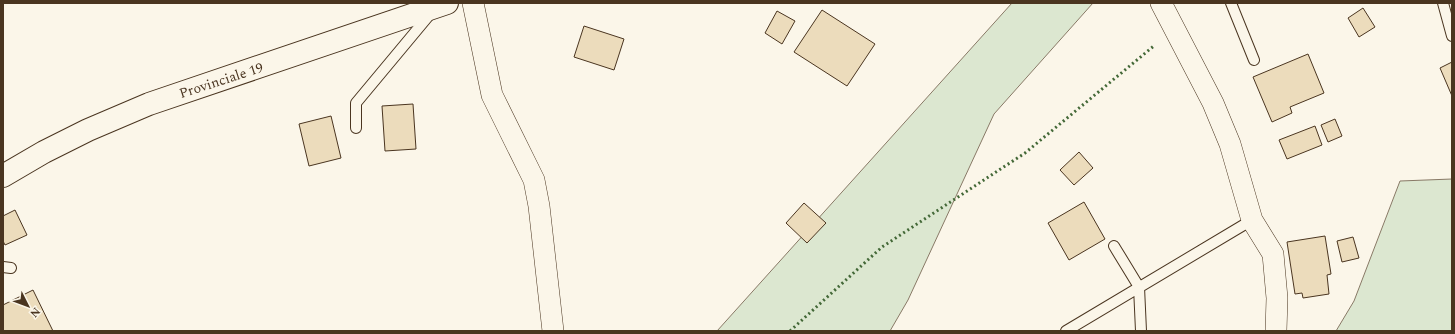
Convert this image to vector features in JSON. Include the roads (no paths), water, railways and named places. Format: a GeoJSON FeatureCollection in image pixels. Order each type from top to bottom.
{"type":"FeatureCollection","features":[{"type":"Feature","properties":{"kind":"main road","name":"Provinciale 19"},"geometry":{"type":"LineString","coordinates":[[3,176],[44,152],[88,130],[149,104],[386,25],[447,3]]}},
{"type":"Feature","properties":{"kind":"street"},"geometry":{"type":"LineString","coordinates":[[473,3],[492,96],[534,180],[539,206],[553,331]]}},
{"type":"Feature","properties":{"kind":"street"},"geometry":{"type":"LineString","coordinates":[[1161,3],[1213,103],[1230,144],[1252,220],[1273,254],[1277,298],[1276,331]]}},
{"type":"Feature","properties":{"kind":"lane"},"geometry":{"type":"LineString","coordinates":[[356,128],[356,102],[433,10],[450,3]]}},
{"type":"Feature","properties":{"kind":"lane"},"geometry":{"type":"LineString","coordinates":[[1231,3],[1254,60]]}},
{"type":"Feature","properties":{"kind":"lane"},"geometry":{"type":"LineString","coordinates":[[1443,3],[1452,36]]}},
{"type":"Feature","properties":{"kind":"lane"},"geometry":{"type":"LineString","coordinates":[[1066,331],[1252,220]]}},
{"type":"Feature","properties":{"kind":"lane"},"geometry":{"type":"LineString","coordinates":[[1114,246],[1139,287],[1141,331]]}}]}
